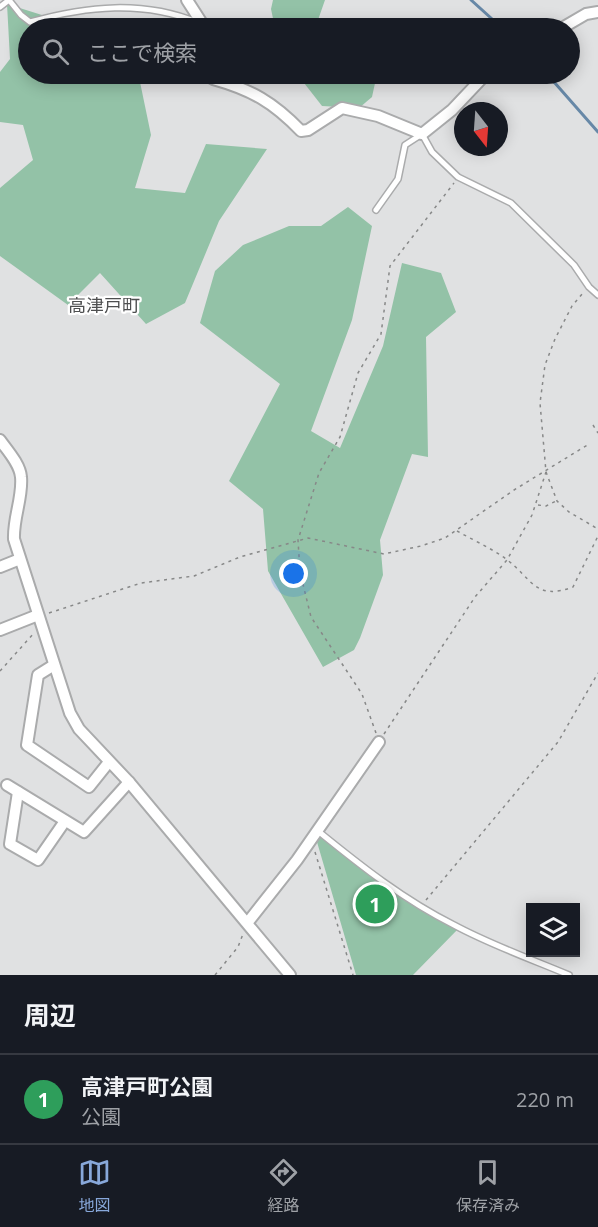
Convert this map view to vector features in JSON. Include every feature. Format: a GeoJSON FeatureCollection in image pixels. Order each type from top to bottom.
{"type":"FeatureCollection","features":[{"type":"Feature","properties":{"kind":"street"},"geometry":{"type":"LineString","coordinates":[[187,0],[199,18]]}},
{"type":"Feature","properties":{"kind":"street"},"geometry":{"type":"LineString","coordinates":[[579,18],[598,12]]}},
{"type":"Feature","properties":{"kind":"street"},"geometry":{"type":"LineString","coordinates":[[232,84],[244,87],[275,105],[301,131],[308,130],[342,108],[378,116],[422,134],[452,110],[477,84]]}},
{"type":"Feature","properties":{"kind":"street"},"geometry":{"type":"LineString","coordinates":[[1,443],[18,466],[21,477],[13,527],[20,559],[70,713],[79,729],[129,782],[290,975]]}},
{"type":"Feature","properties":{"kind":"street"},"geometry":{"type":"LineString","coordinates":[[0,567],[20,559]]}},
{"type":"Feature","properties":{"kind":"street"},"geometry":{"type":"LineString","coordinates":[[0,630],[40,620]]}},
{"type":"Feature","properties":{"kind":"street"},"geometry":{"type":"LineString","coordinates":[[54,665],[38,675],[27,745],[88,787],[109,762]]}},
{"type":"Feature","properties":{"kind":"street"},"geometry":{"type":"LineString","coordinates":[[248,922],[315,835],[379,742]]}},
{"type":"Feature","properties":{"kind":"street"},"geometry":{"type":"LineString","coordinates":[[7,785],[84,832],[129,782]]}},
{"type":"Feature","properties":{"kind":"street"},"geometry":{"type":"LineString","coordinates":[[18,792],[10,844],[38,860],[65,821]]}},
{"type":"Feature","properties":{"kind":"lane"},"geometry":{"type":"LineString","coordinates":[[0,7],[9,0],[25,18]]}},
{"type":"Feature","properties":{"kind":"lane"},"geometry":{"type":"LineString","coordinates":[[44,18],[72,10],[116,6],[177,14],[186,18]]}},
{"type":"Feature","properties":{"kind":"lane"},"geometry":{"type":"LineString","coordinates":[[376,210],[398,179],[405,145],[422,134],[432,152],[458,177],[511,203],[574,265],[589,287],[598,295]]}},
{"type":"Feature","properties":{"kind":"lane"},"geometry":{"type":"LineString","coordinates":[[315,835],[417,904],[492,943],[569,975]]}},
{"type":"Feature","properties":{"kind":"path"},"geometry":{"type":"LineString","coordinates":[[379,742],[362,694],[311,617],[300,572],[298,540],[319,473],[339,437],[358,373],[381,334],[390,266],[399,251],[448,194],[458,177]]}},
{"type":"Feature","properties":{"kind":"path"},"geometry":{"type":"LineString","coordinates":[[589,287],[572,306],[555,339],[545,364],[540,403],[546,471],[557,501],[569,512],[598,529]]}},
{"type":"Feature","properties":{"kind":"path"},"geometry":{"type":"LineString","coordinates":[[593,425],[598,433]]}},
{"type":"Feature","properties":{"kind":"path"},"geometry":{"type":"LineString","coordinates":[[0,671],[40,620],[141,583],[194,576],[240,557],[308,538],[384,554],[421,546],[456,531],[589,444]]}},
{"type":"Feature","properties":{"kind":"path"},"geometry":{"type":"LineString","coordinates":[[379,742],[475,597],[507,560],[536,505],[546,471]]}},
{"type":"Feature","properties":{"kind":"path"},"geometry":{"type":"LineString","coordinates":[[536,505],[546,506],[557,501]]}},
{"type":"Feature","properties":{"kind":"path"},"geometry":{"type":"LineString","coordinates":[[456,531],[507,560],[533,587],[556,593],[573,587],[598,536]]}},
{"type":"Feature","properties":{"kind":"path"},"geometry":{"type":"LineString","coordinates":[[417,904],[429,898],[558,742],[598,674]]}},
{"type":"Feature","properties":{"kind":"path"},"geometry":{"type":"LineString","coordinates":[[315,835],[353,975]]}},
{"type":"Feature","properties":{"kind":"path"},"geometry":{"type":"LineString","coordinates":[[215,975],[238,946],[248,922]]}},
{"type":"Feature","properties":{"kind":"green space"},"geometry":{"type":"Polygon","coordinates":[[[273,0],[325,0],[319,18],[273,18],[271,9],[273,0]]]}},
{"type":"Feature","properties":{"kind":"green space"},"geometry":{"type":"Polygon","coordinates":[[[7,4],[51,18],[18,18],[18,84],[140,84],[151,135],[135,188],[185,193],[206,144],[267,149],[219,221],[185,303],[146,324],[100,273],[68,305],[0,256],[0,188],[33,160],[23,125],[0,122],[0,72],[10,59],[7,4]]]}},
{"type":"Feature","properties":{"kind":"green space"},"geometry":{"type":"Polygon","coordinates":[[[305,84],[375,84],[372,97],[359,108],[322,106],[305,84]]]}},
{"type":"Feature","properties":{"kind":"green space"},"geometry":{"type":"Polygon","coordinates":[[[348,207],[372,226],[352,320],[311,431],[340,448],[383,346],[402,263],[441,273],[456,312],[426,337],[428,457],[412,454],[380,540],[383,575],[354,650],[323,667],[268,571],[263,509],[229,481],[280,384],[200,323],[215,271],[243,245],[289,226],[321,226],[348,207]]]}},
{"type":"Feature","properties":{"kind":"green space"},"geometry":{"type":"Polygon","coordinates":[[[322,835],[375,879],[458,929],[413,975],[356,975],[317,842],[322,835]]]}},
{"type":"Feature","properties":{"kind":"waterway"},"geometry":{"type":"LineString","coordinates":[[471,0],[491,18]]}},
{"type":"Feature","properties":{"kind":"waterway"},"geometry":{"type":"LineString","coordinates":[[556,84],[598,132]]}},
{"type":"Feature","properties":{"kind":"place","name":"高津戸町公園"},"geometry":{"type":"Point","coordinates":[375,904]}},
{"type":"Feature","properties":{"kind":"district","name":"高津戸町"},"geometry":{"type":"Point","coordinates":[104,305]}}]}
